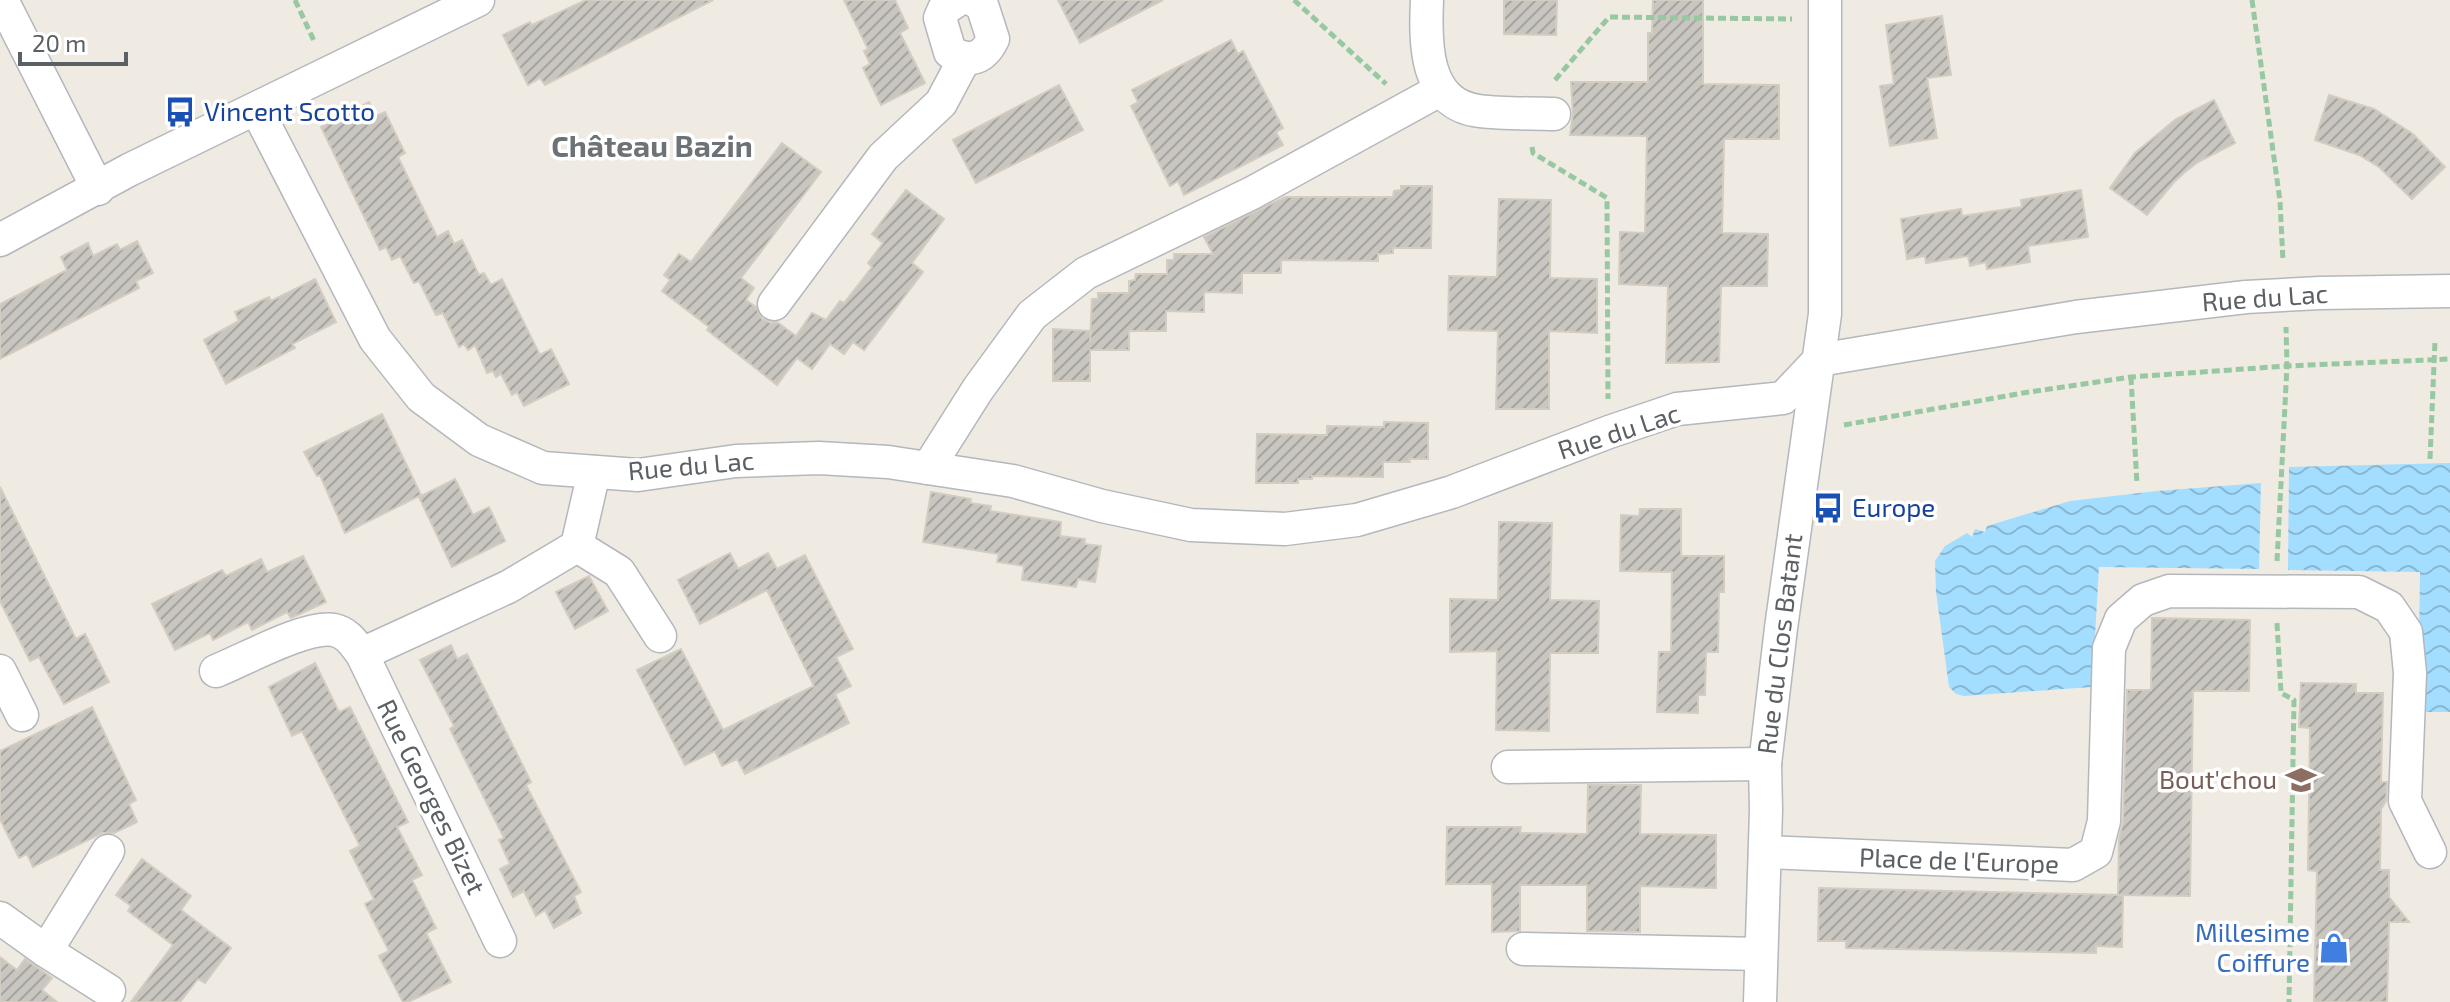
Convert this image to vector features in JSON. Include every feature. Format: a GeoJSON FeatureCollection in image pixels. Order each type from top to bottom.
{"type":"FeatureCollection","features":[{"type":"Feature","properties":{"kind":"street"},"geometry":{"type":"LineString","coordinates":[[2,0],[98,189]]}},
{"type":"Feature","properties":{"kind":"street"},"geometry":{"type":"LineString","coordinates":[[0,240],[143,163],[478,0]]}},
{"type":"Feature","properties":{"kind":"street"},"geometry":{"type":"LineString","coordinates":[[956,0],[944,9],[940,18],[950,52],[965,58],[987,51],[993,39],[982,5],[973,0]]}},
{"type":"Feature","properties":{"kind":"street"},"geometry":{"type":"LineString","coordinates":[[1427,0],[1425,40],[1430,66],[1440,90],[1455,102],[1476,111],[1540,113]]}},
{"type":"Feature","properties":{"kind":"street","name":"Rue du Clos Batant"},"geometry":{"type":"LineString","coordinates":[[1760,1002],[1765,764],[1782,614],[1825,314],[1825,10]]}},
{"type":"Feature","properties":{"kind":"street"},"geometry":{"type":"LineString","coordinates":[[774,304],[883,157],[941,103],[965,58]]}},
{"type":"Feature","properties":{"kind":"street"},"geometry":{"type":"LineString","coordinates":[[928,468],[978,389],[1032,315],[1086,273],[1252,193],[1440,90]]}},
{"type":"Feature","properties":{"kind":"street","name":"Rue du Lac"},"geometry":{"type":"LineString","coordinates":[[257,110],[375,339],[421,397],[479,440],[543,468],[638,475],[736,461],[819,458],[888,462],[1013,481],[1102,506],[1191,525],[1285,529],[1357,520],[1442,495],[1677,409],[1783,398],[1819,360],[2076,317],[2246,297],[2450,291]]}},
{"type":"Feature","properties":{"kind":"street"},"geometry":{"type":"LineString","coordinates":[[362,654],[508,587],[577,546],[594,472]]}},
{"type":"Feature","properties":{"kind":"street"},"geometry":{"type":"LineString","coordinates":[[577,546],[619,572],[660,636]]}},
{"type":"Feature","properties":{"kind":"street","name":"Place de l'Europe"},"geometry":{"type":"LineString","coordinates":[[1765,852],[2073,865],[2096,852],[2104,821],[2109,648],[2121,619],[2143,600],[2169,591],[2359,592],[2389,607],[2406,632],[2410,673],[2405,801],[2430,852]]}},
{"type":"Feature","properties":{"kind":"street","name":"Rue Georges Bizet"},"geometry":{"type":"LineString","coordinates":[[216,671],[311,631],[335,630],[350,637],[362,654],[500,941]]}},
{"type":"Feature","properties":{"kind":"street"},"geometry":{"type":"LineString","coordinates":[[0,671],[22,715]]}},
{"type":"Feature","properties":{"kind":"street"},"geometry":{"type":"LineString","coordinates":[[1508,767],[1765,764]]}},
{"type":"Feature","properties":{"kind":"street"},"geometry":{"type":"LineString","coordinates":[[46,951],[108,851]]}},
{"type":"Feature","properties":{"kind":"street"},"geometry":{"type":"LineString","coordinates":[[0,918],[109,991]]}},
{"type":"Feature","properties":{"kind":"street"},"geometry":{"type":"LineString","coordinates":[[1523,949],[1761,954]]}},
{"type":"Feature","properties":{"kind":"path"},"geometry":{"type":"LineString","coordinates":[[295,0],[330,73]]}},
{"type":"Feature","properties":{"kind":"path"},"geometry":{"type":"LineString","coordinates":[[1294,0],[1410,106]]}},
{"type":"Feature","properties":{"kind":"path"},"geometry":{"type":"LineString","coordinates":[[2252,0],[2280,201],[2285,294],[2287,366],[2275,591],[2281,693],[2294,700],[2289,1002]]}},
{"type":"Feature","properties":{"kind":"path"},"geometry":{"type":"LineString","coordinates":[[1609,432],[1607,198],[1533,153],[1540,113],[1609,17],[1825,10]]}},
{"type":"Feature","properties":{"kind":"path"},"geometry":{"type":"LineString","coordinates":[[2430,459],[2435,341]]}},
{"type":"Feature","properties":{"kind":"path"},"geometry":{"type":"LineString","coordinates":[[1832,430],[1858,422],[2131,377],[2450,359]]}},
{"type":"Feature","properties":{"kind":"path"},"geometry":{"type":"LineString","coordinates":[[2131,377],[2137,484]]}},
{"type":"Feature","properties":{"kind":"water"},"geometry":{"type":"Polygon","coordinates":[[[2450,463],[2450,712],[2418,712],[2420,572],[2288,570],[2289,467],[2450,463]]]}},
{"type":"Feature","properties":{"kind":"water"},"geometry":{"type":"Polygon","coordinates":[[[2261,483],[2259,569],[2099,567],[2092,687],[1964,696],[1956,694],[1949,687],[1936,592],[1935,561],[1945,546],[1967,533],[1972,537],[1975,529],[1985,532],[1987,526],[2070,501],[2261,483]]]}},
{"type":"Feature","properties":{"kind":"building"},"geometry":{"type":"Polygon","coordinates":[[[586,0],[713,0],[545,85],[540,78],[528,85],[503,35],[586,0]]]}},
{"type":"Feature","properties":{"kind":"building"},"geometry":{"type":"Polygon","coordinates":[[[844,0],[895,0],[908,28],[900,33],[925,83],[881,105],[863,68],[870,64],[864,51],[868,49],[844,0]]]}},
{"type":"Feature","properties":{"kind":"building"},"geometry":{"type":"Polygon","coordinates":[[[1058,0],[1163,0],[1080,43],[1058,0]]]}},
{"type":"Feature","properties":{"kind":"building"},"geometry":{"type":"Polygon","coordinates":[[[1504,0],[1557,0],[1556,35],[1504,34],[1504,0]]]}},
{"type":"Feature","properties":{"kind":"building"},"geometry":{"type":"Polygon","coordinates":[[[1653,0],[1703,0],[1703,84],[1779,85],[1779,139],[1724,139],[1722,233],[1768,234],[1767,286],[1721,286],[1719,362],[1666,363],[1668,286],[1619,284],[1620,232],[1645,233],[1647,136],[1570,135],[1573,114],[1571,82],[1648,82],[1648,33],[1652,33],[1653,0]]]}},
{"type":"Feature","properties":{"kind":"building"},"geometry":{"type":"Polygon","coordinates":[[[1942,16],[1951,75],[1927,78],[1937,138],[1890,146],[1880,86],[1894,84],[1886,25],[1942,16]]]}},
{"type":"Feature","properties":{"kind":"building"},"geometry":{"type":"Polygon","coordinates":[[[1231,40],[1238,54],[1243,51],[1283,128],[1276,132],[1283,145],[1184,195],[1178,181],[1170,186],[1131,106],[1138,102],[1132,90],[1231,40]]]}},
{"type":"Feature","properties":{"kind":"building"},"geometry":{"type":"Polygon","coordinates":[[[1059,85],[1083,130],[976,183],[953,140],[1059,85]]]}},
{"type":"Feature","properties":{"kind":"building"},"geometry":{"type":"Polygon","coordinates":[[[2329,95],[2374,109],[2413,134],[2445,167],[2412,199],[2379,167],[2359,155],[2315,140],[2329,95]]]}},
{"type":"Feature","properties":{"kind":"building"},"geometry":{"type":"Polygon","coordinates":[[[2214,100],[2235,143],[2185,172],[2147,215],[2110,188],[2135,153],[2176,119],[2214,100]]]}},
{"type":"Feature","properties":{"kind":"building"},"geometry":{"type":"Polygon","coordinates":[[[369,102],[376,116],[385,112],[405,153],[398,157],[437,237],[448,231],[454,244],[462,240],[479,275],[484,273],[491,285],[502,279],[540,355],[551,349],[569,384],[524,406],[517,392],[512,395],[501,374],[496,377],[493,371],[487,373],[475,345],[468,350],[464,344],[459,347],[443,313],[436,315],[419,281],[414,283],[400,256],[392,260],[386,247],[380,250],[321,127],[369,102]]]}},
{"type":"Feature","properties":{"kind":"building"},"geometry":{"type":"Polygon","coordinates":[[[782,143],[821,172],[741,278],[754,288],[746,300],[756,307],[762,319],[777,322],[796,336],[812,313],[826,320],[840,301],[844,303],[872,267],[868,263],[883,243],[872,234],[906,190],[944,219],[912,263],[923,272],[864,350],[853,342],[844,354],[830,344],[812,369],[797,358],[777,385],[662,291],[670,280],[664,275],[679,254],[691,262],[782,143]]]}},
{"type":"Feature","properties":{"kind":"building"},"geometry":{"type":"Polygon","coordinates":[[[1401,186],[1432,186],[1431,248],[1393,248],[1393,253],[1378,254],[1378,261],[1281,260],[1281,273],[1242,273],[1242,293],[1204,292],[1204,312],[1166,311],[1166,331],[1129,331],[1129,350],[1090,350],[1090,381],[1053,381],[1053,329],[1091,331],[1092,299],[1098,299],[1098,293],[1129,293],[1129,281],[1135,280],[1136,274],[1167,274],[1167,260],[1174,260],[1174,254],[1213,254],[1204,237],[1285,197],[1393,197],[1394,191],[1401,190],[1401,186]]]}},
{"type":"Feature","properties":{"kind":"building"},"geometry":{"type":"Polygon","coordinates":[[[2081,190],[2088,237],[2028,246],[2030,262],[1987,269],[1986,262],[1970,266],[1968,256],[1926,263],[1925,256],[1907,259],[1901,219],[1961,209],[1962,216],[2022,207],[2021,200],[2081,190]]]}},
{"type":"Feature","properties":{"kind":"building"},"geometry":{"type":"Polygon","coordinates":[[[1499,199],[1551,200],[1550,278],[1597,279],[1597,333],[1549,331],[1549,409],[1496,409],[1498,331],[1448,330],[1449,276],[1497,277],[1499,199]]]}},
{"type":"Feature","properties":{"kind":"building"},"geometry":{"type":"Polygon","coordinates":[[[137,241],[153,273],[136,281],[139,288],[0,359],[0,304],[67,270],[61,257],[88,243],[93,256],[117,244],[120,250],[137,241]]]}},
{"type":"Feature","properties":{"kind":"building"},"geometry":{"type":"Polygon","coordinates":[[[315,279],[336,322],[292,344],[295,348],[226,384],[204,340],[239,321],[235,312],[269,297],[271,301],[315,279]]]}},
{"type":"Feature","properties":{"kind":"building"},"geometry":{"type":"Polygon","coordinates":[[[382,414],[421,495],[345,533],[320,475],[317,476],[304,452],[382,414]]]}},
{"type":"Feature","properties":{"kind":"building"},"geometry":{"type":"Polygon","coordinates":[[[1384,422],[1428,423],[1428,459],[1383,462],[1383,477],[1312,476],[1312,479],[1298,479],[1298,483],[1256,483],[1257,434],[1327,435],[1327,426],[1384,427],[1384,422]]]}},
{"type":"Feature","properties":{"kind":"building"},"geometry":{"type":"Polygon","coordinates":[[[455,479],[473,515],[489,507],[505,541],[452,567],[419,497],[455,479]]]}},
{"type":"Feature","properties":{"kind":"building"},"geometry":{"type":"Polygon","coordinates":[[[0,487],[76,639],[85,634],[109,682],[64,704],[39,657],[30,661],[0,601],[0,487]]]}},
{"type":"Feature","properties":{"kind":"building"},"geometry":{"type":"Polygon","coordinates":[[[931,492],[971,499],[970,503],[991,506],[990,511],[1061,522],[1060,536],[1085,539],[1084,544],[1101,546],[1095,582],[1078,579],[1076,587],[1022,580],[1024,566],[997,562],[999,554],[923,542],[931,492]]]}},
{"type":"Feature","properties":{"kind":"building"},"geometry":{"type":"Polygon","coordinates":[[[1640,509],[1681,509],[1681,556],[1724,556],[1724,592],[1719,592],[1718,652],[1706,652],[1705,695],[1698,695],[1698,713],[1657,712],[1659,652],[1671,652],[1672,572],[1620,571],[1621,515],[1639,516],[1640,509]]]}},
{"type":"Feature","properties":{"kind":"building"},"geometry":{"type":"Polygon","coordinates":[[[1499,522],[1552,523],[1550,600],[1599,601],[1598,653],[1550,653],[1549,731],[1496,730],[1497,651],[1450,652],[1450,599],[1498,600],[1499,522]]]}},
{"type":"Feature","properties":{"kind":"building"},"geometry":{"type":"Polygon","coordinates":[[[730,553],[738,569],[768,553],[777,569],[805,555],[853,649],[836,657],[851,686],[835,694],[849,723],[745,774],[737,759],[722,766],[715,751],[685,765],[637,670],[681,649],[723,730],[814,686],[767,590],[700,624],[678,580],[730,553]]]}},
{"type":"Feature","properties":{"kind":"building"},"geometry":{"type":"Polygon","coordinates":[[[303,556],[326,602],[291,618],[287,612],[252,630],[248,622],[213,640],[210,633],[175,650],[152,604],[222,570],[226,576],[261,559],[267,572],[303,556]]]}},
{"type":"Feature","properties":{"kind":"building"},"geometry":{"type":"Polygon","coordinates":[[[589,576],[608,611],[575,629],[556,592],[589,576]]]}},
{"type":"Feature","properties":{"kind":"building"},"geometry":{"type":"Polygon","coordinates":[[[2152,618],[2250,620],[2249,691],[2193,691],[2190,896],[2118,895],[2127,690],[2151,690],[2152,618]]]}},
{"type":"Feature","properties":{"kind":"building"},"geometry":{"type":"Polygon","coordinates":[[[451,645],[457,659],[467,654],[531,782],[526,785],[581,892],[574,896],[581,913],[554,928],[545,910],[536,916],[524,891],[513,897],[500,869],[510,864],[499,840],[504,838],[450,729],[454,726],[420,660],[451,645]]]}},
{"type":"Feature","properties":{"kind":"building"},"geometry":{"type":"Polygon","coordinates":[[[315,663],[339,712],[350,707],[408,822],[397,827],[422,875],[412,880],[436,928],[426,933],[451,982],[408,1002],[403,1002],[379,956],[389,951],[365,904],[374,899],[350,851],[360,846],[302,731],[292,736],[269,687],[315,663]]]}},
{"type":"Feature","properties":{"kind":"building"},"geometry":{"type":"Polygon","coordinates":[[[2301,683],[2356,684],[2356,693],[2383,693],[2381,782],[2387,782],[2386,801],[2381,809],[2380,870],[2389,870],[2389,897],[2409,922],[2389,922],[2387,1002],[2314,1002],[2317,871],[2308,870],[2310,728],[2299,727],[2301,683]]]}},
{"type":"Feature","properties":{"kind":"building"},"geometry":{"type":"Polygon","coordinates":[[[92,707],[136,800],[129,804],[137,822],[114,833],[102,833],[33,867],[27,854],[19,858],[0,819],[0,751],[92,707]]]}},
{"type":"Feature","properties":{"kind":"building"},"geometry":{"type":"Polygon","coordinates":[[[1588,785],[1641,785],[1640,834],[1716,835],[1716,888],[1640,886],[1640,932],[1587,931],[1587,885],[1520,885],[1520,931],[1492,932],[1492,884],[1446,884],[1447,827],[1521,827],[1520,833],[1587,834],[1588,785]]]}},
{"type":"Feature","properties":{"kind":"building"},"geometry":{"type":"Polygon","coordinates":[[[142,859],[191,896],[181,910],[231,948],[205,983],[198,979],[180,1002],[131,1002],[173,945],[128,911],[131,906],[116,895],[142,859]]]}},
{"type":"Feature","properties":{"kind":"building"},"geometry":{"type":"Polygon","coordinates":[[[1819,888],[2123,895],[2122,947],[2096,946],[2096,953],[1846,948],[1846,941],[1818,941],[1819,888]]]}},
{"type":"Feature","properties":{"kind":"building"},"geometry":{"type":"Polygon","coordinates":[[[0,957],[17,970],[25,959],[52,978],[42,990],[57,1002],[0,1002],[0,957]]]}},
{"type":"Feature","properties":{"kind":"place","name":"Vincent Scotto"},"geometry":{"type":"Point","coordinates":[180,112]}},
{"type":"Feature","properties":{"kind":"place","name":"Europe"},"geometry":{"type":"Point","coordinates":[1828,508]}},
{"type":"Feature","properties":{"kind":"place","name":"Bout'chou"},"geometry":{"type":"Point","coordinates":[2301,780]}},
{"type":"Feature","properties":{"kind":"place","name":"Millesime Coiffure"},"geometry":{"type":"Point","coordinates":[2334,948]}},
{"type":"Feature","properties":{"kind":"district","name":"Château Bazin"},"geometry":{"type":"Point","coordinates":[652,147]}}]}
